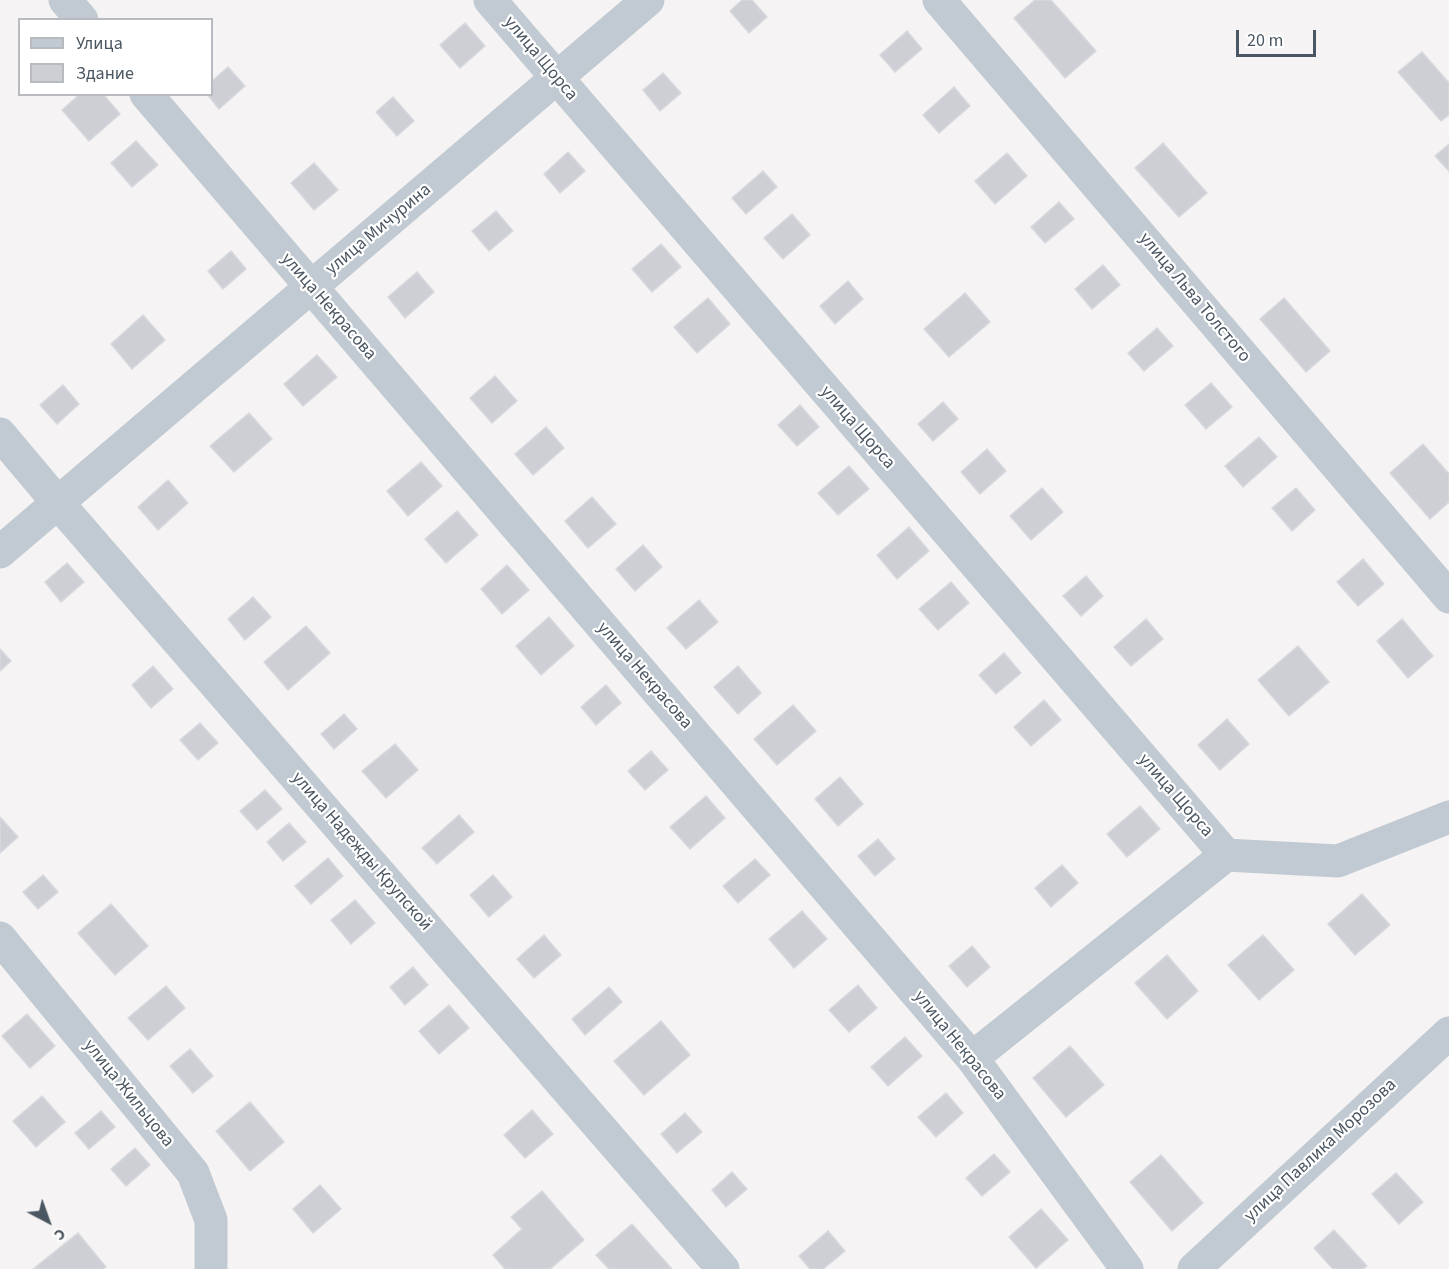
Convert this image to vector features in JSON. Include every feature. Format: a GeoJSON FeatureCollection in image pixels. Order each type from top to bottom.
{"type":"FeatureCollection","features":[{"type":"Feature","properties":{"kind":"street"},"geometry":{"type":"LineString","coordinates":[[65,0],[80,18]]}},
{"type":"Feature","properties":{"kind":"street","name":"улица Щорса"},"geometry":{"type":"LineString","coordinates":[[490,0],[1226,855]]}},
{"type":"Feature","properties":{"kind":"street","name":"улица Мичурина"},"geometry":{"type":"LineString","coordinates":[[0,552],[648,0]]}},
{"type":"Feature","properties":{"kind":"street","name":"улица Льва Толстого"},"geometry":{"type":"LineString","coordinates":[[939,0],[1449,597]]}},
{"type":"Feature","properties":{"kind":"street","name":"улица Некрасова"},"geometry":{"type":"LineString","coordinates":[[148,96],[972,1058],[1127,1269]]}},
{"type":"Feature","properties":{"kind":"street","name":"улица Надежды Крупской"},"geometry":{"type":"LineString","coordinates":[[0,434],[58,504],[723,1269]]}},
{"type":"Feature","properties":{"kind":"street"},"geometry":{"type":"LineString","coordinates":[[972,1058],[1226,855],[1338,861],[1449,817]]}},
{"type":"Feature","properties":{"kind":"street","name":"улица Жильцова"},"geometry":{"type":"LineString","coordinates":[[0,938],[193,1173],[211,1220],[211,1269]]}},
{"type":"Feature","properties":{"kind":"street","name":"улица Павлика Морозова"},"geometry":{"type":"LineString","coordinates":[[1194,1269],[1449,1033]]}},
{"type":"Feature","properties":{"kind":"building"},"geometry":{"type":"Polygon","coordinates":[[[742,0],[752,0],[767,17],[749,33],[730,11],[742,0]]]}},
{"type":"Feature","properties":{"kind":"building"},"geometry":{"type":"Polygon","coordinates":[[[1035,0],[1051,0],[1096,51],[1065,78],[1014,18],[1035,0]]]}},
{"type":"Feature","properties":{"kind":"building"},"geometry":{"type":"Polygon","coordinates":[[[465,23],[485,46],[460,68],[440,45],[465,23]]]}},
{"type":"Feature","properties":{"kind":"building"},"geometry":{"type":"Polygon","coordinates":[[[907,31],[922,49],[895,72],[880,55],[907,31]]]}},
{"type":"Feature","properties":{"kind":"building"},"geometry":{"type":"Polygon","coordinates":[[[1422,52],[1449,83],[1449,115],[1441,121],[1398,72],[1422,52]]]}},
{"type":"Feature","properties":{"kind":"building"},"geometry":{"type":"Polygon","coordinates":[[[228,67],[245,86],[219,109],[209,96],[213,96],[213,80],[228,67]]]}},
{"type":"Feature","properties":{"kind":"building"},"geometry":{"type":"Polygon","coordinates":[[[663,73],[681,93],[660,111],[643,90],[663,73]]]}},
{"type":"Feature","properties":{"kind":"building"},"geometry":{"type":"Polygon","coordinates":[[[954,87],[970,106],[939,133],[923,115],[954,87]]]}},
{"type":"Feature","properties":{"kind":"building"},"geometry":{"type":"Polygon","coordinates":[[[78,96],[105,96],[120,114],[89,141],[62,110],[78,96]]]}},
{"type":"Feature","properties":{"kind":"building"},"geometry":{"type":"Polygon","coordinates":[[[393,97],[414,121],[397,136],[376,112],[393,97]]]}},
{"type":"Feature","properties":{"kind":"building"},"geometry":{"type":"Polygon","coordinates":[[[136,141],[158,165],[132,187],[111,163],[136,141]]]}},
{"type":"Feature","properties":{"kind":"building"},"geometry":{"type":"Polygon","coordinates":[[[1163,143],[1207,193],[1179,217],[1135,168],[1163,143]]]}},
{"type":"Feature","properties":{"kind":"building"},"geometry":{"type":"Polygon","coordinates":[[[1449,144],[1449,171],[1435,156],[1449,144]]]}},
{"type":"Feature","properties":{"kind":"building"},"geometry":{"type":"Polygon","coordinates":[[[568,152],[585,171],[560,193],[544,174],[568,152]]]}},
{"type":"Feature","properties":{"kind":"building"},"geometry":{"type":"Polygon","coordinates":[[[1007,153],[1027,176],[995,204],[975,181],[1007,153]]]}},
{"type":"Feature","properties":{"kind":"building"},"geometry":{"type":"Polygon","coordinates":[[[314,163],[338,190],[314,210],[291,183],[314,163]]]}},
{"type":"Feature","properties":{"kind":"building"},"geometry":{"type":"Polygon","coordinates":[[[763,171],[777,187],[746,214],[732,198],[763,171]]]}},
{"type":"Feature","properties":{"kind":"building"},"geometry":{"type":"Polygon","coordinates":[[[1059,202],[1074,219],[1045,243],[1031,227],[1059,202]]]}},
{"type":"Feature","properties":{"kind":"building"},"geometry":{"type":"Polygon","coordinates":[[[496,211],[513,231],[489,251],[472,231],[496,211]]]}},
{"type":"Feature","properties":{"kind":"building"},"geometry":{"type":"Polygon","coordinates":[[[792,214],[810,235],[783,259],[764,238],[792,214]]]}},
{"type":"Feature","properties":{"kind":"building"},"geometry":{"type":"Polygon","coordinates":[[[661,244],[681,267],[652,292],[632,269],[661,244]]]}},
{"type":"Feature","properties":{"kind":"building"},"geometry":{"type":"Polygon","coordinates":[[[231,251],[246,269],[223,289],[208,271],[231,251]]]}},
{"type":"Feature","properties":{"kind":"building"},"geometry":{"type":"Polygon","coordinates":[[[1103,265],[1120,285],[1092,309],[1075,289],[1103,265]]]}},
{"type":"Feature","properties":{"kind":"building"},"geometry":{"type":"Polygon","coordinates":[[[417,272],[434,292],[405,318],[388,297],[417,272]]]}},
{"type":"Feature","properties":{"kind":"building"},"geometry":{"type":"Polygon","coordinates":[[[848,281],[863,299],[835,324],[820,306],[848,281]]]}},
{"type":"Feature","properties":{"kind":"building"},"geometry":{"type":"Polygon","coordinates":[[[965,293],[990,322],[949,357],[924,329],[965,293]]]}},
{"type":"Feature","properties":{"kind":"building"},"geometry":{"type":"Polygon","coordinates":[[[708,298],[730,324],[697,353],[674,327],[708,298]]]}},
{"type":"Feature","properties":{"kind":"building"},"geometry":{"type":"Polygon","coordinates":[[[1284,298],[1330,351],[1306,372],[1260,319],[1284,298]]]}},
{"type":"Feature","properties":{"kind":"building"},"geometry":{"type":"Polygon","coordinates":[[[143,315],[165,340],[132,369],[111,344],[143,315]]]}},
{"type":"Feature","properties":{"kind":"building"},"geometry":{"type":"Polygon","coordinates":[[[1157,328],[1173,346],[1144,371],[1128,353],[1157,328]]]}},
{"type":"Feature","properties":{"kind":"building"},"geometry":{"type":"Polygon","coordinates":[[[317,355],[337,377],[303,406],[284,384],[317,355]]]}},
{"type":"Feature","properties":{"kind":"building"},"geometry":{"type":"Polygon","coordinates":[[[495,376],[517,401],[492,423],[470,398],[495,376]]]}},
{"type":"Feature","properties":{"kind":"building"},"geometry":{"type":"Polygon","coordinates":[[[1211,383],[1232,407],[1206,429],[1185,405],[1211,383]]]}},
{"type":"Feature","properties":{"kind":"building"},"geometry":{"type":"Polygon","coordinates":[[[63,385],[79,404],[57,424],[40,405],[63,385]]]}},
{"type":"Feature","properties":{"kind":"building"},"geometry":{"type":"Polygon","coordinates":[[[943,402],[958,419],[933,441],[918,424],[943,402]]]}},
{"type":"Feature","properties":{"kind":"building"},"geometry":{"type":"Polygon","coordinates":[[[800,405],[819,427],[797,446],[778,425],[800,405]]]}},
{"type":"Feature","properties":{"kind":"building"},"geometry":{"type":"Polygon","coordinates":[[[249,413],[272,439],[234,472],[210,446],[249,413]]]}},
{"type":"Feature","properties":{"kind":"building"},"geometry":{"type":"Polygon","coordinates":[[[546,427],[564,448],[533,475],[515,454],[546,427]]]}},
{"type":"Feature","properties":{"kind":"building"},"geometry":{"type":"Polygon","coordinates":[[[1259,437],[1277,457],[1243,487],[1225,466],[1259,437]]]}},
{"type":"Feature","properties":{"kind":"building"},"geometry":{"type":"Polygon","coordinates":[[[1423,444],[1449,474],[1449,502],[1430,519],[1390,473],[1423,444]]]}},
{"type":"Feature","properties":{"kind":"building"},"geometry":{"type":"Polygon","coordinates":[[[987,449],[1006,471],[980,494],[961,472],[987,449]]]}},
{"type":"Feature","properties":{"kind":"building"},"geometry":{"type":"Polygon","coordinates":[[[421,462],[442,486],[408,516],[387,491],[421,462]]]}},
{"type":"Feature","properties":{"kind":"building"},"geometry":{"type":"Polygon","coordinates":[[[849,466],[869,489],[838,515],[818,493],[849,466]]]}},
{"type":"Feature","properties":{"kind":"building"},"geometry":{"type":"Polygon","coordinates":[[[168,480],[188,503],[158,530],[138,507],[168,480]]]}},
{"type":"Feature","properties":{"kind":"building"},"geometry":{"type":"Polygon","coordinates":[[[1042,488],[1063,512],[1031,540],[1010,516],[1042,488]]]}},
{"type":"Feature","properties":{"kind":"building"},"geometry":{"type":"Polygon","coordinates":[[[1296,488],[1315,510],[1292,531],[1272,508],[1296,488]]]}},
{"type":"Feature","properties":{"kind":"building"},"geometry":{"type":"Polygon","coordinates":[[[592,497],[616,524],[588,548],[565,521],[592,497]]]}},
{"type":"Feature","properties":{"kind":"building"},"geometry":{"type":"Polygon","coordinates":[[[457,511],[478,535],[446,563],[425,539],[457,511]]]}},
{"type":"Feature","properties":{"kind":"building"},"geometry":{"type":"Polygon","coordinates":[[[909,527],[929,551],[897,579],[877,555],[909,527]]]}},
{"type":"Feature","properties":{"kind":"building"},"geometry":{"type":"Polygon","coordinates":[[[643,545],[662,567],[635,591],[616,569],[643,545]]]}},
{"type":"Feature","properties":{"kind":"building"},"geometry":{"type":"Polygon","coordinates":[[[1363,559],[1384,584],[1358,606],[1337,582],[1363,559]]]}},
{"type":"Feature","properties":{"kind":"building"},"geometry":{"type":"Polygon","coordinates":[[[67,563],[84,582],[61,602],[45,582],[67,563]]]}},
{"type":"Feature","properties":{"kind":"building"},"geometry":{"type":"Polygon","coordinates":[[[507,565],[529,590],[502,614],[481,589],[507,565]]]}},
{"type":"Feature","properties":{"kind":"building"},"geometry":{"type":"Polygon","coordinates":[[[1086,576],[1103,596],[1081,616],[1063,596],[1086,576]]]}},
{"type":"Feature","properties":{"kind":"building"},"geometry":{"type":"Polygon","coordinates":[[[951,582],[969,603],[938,630],[919,609],[951,582]]]}},
{"type":"Feature","properties":{"kind":"building"},"geometry":{"type":"Polygon","coordinates":[[[253,597],[271,617],[245,640],[228,619],[253,597]]]}},
{"type":"Feature","properties":{"kind":"building"},"geometry":{"type":"Polygon","coordinates":[[[699,600],[718,622],[686,649],[667,628],[699,600]]]}},
{"type":"Feature","properties":{"kind":"building"},"geometry":{"type":"Polygon","coordinates":[[[549,617],[574,646],[541,675],[516,646],[549,617]]]}},
{"type":"Feature","properties":{"kind":"building"},"geometry":{"type":"Polygon","coordinates":[[[1146,619],[1163,639],[1131,666],[1114,647],[1146,619]]]}},
{"type":"Feature","properties":{"kind":"building"},"geometry":{"type":"Polygon","coordinates":[[[1402,619],[1433,656],[1408,678],[1377,641],[1402,619]]]}},
{"type":"Feature","properties":{"kind":"building"},"geometry":{"type":"Polygon","coordinates":[[[306,626],[330,653],[288,690],[264,662],[306,626]]]}},
{"type":"Feature","properties":{"kind":"building"},"geometry":{"type":"Polygon","coordinates":[[[1298,646],[1329,682],[1289,716],[1258,680],[1298,646]]]}},
{"type":"Feature","properties":{"kind":"building"},"geometry":{"type":"Polygon","coordinates":[[[0,649],[11,661],[0,671],[0,649]]]}},
{"type":"Feature","properties":{"kind":"building"},"geometry":{"type":"Polygon","coordinates":[[[1004,653],[1021,673],[996,694],[979,675],[1004,653]]]}},
{"type":"Feature","properties":{"kind":"building"},"geometry":{"type":"Polygon","coordinates":[[[153,666],[173,689],[151,708],[132,685],[153,666]]]}},
{"type":"Feature","properties":{"kind":"building"},"geometry":{"type":"Polygon","coordinates":[[[738,666],[761,693],[738,714],[714,687],[738,666]]]}},
{"type":"Feature","properties":{"kind":"building"},"geometry":{"type":"Polygon","coordinates":[[[606,685],[621,703],[596,725],[581,707],[606,685]]]}},
{"type":"Feature","properties":{"kind":"building"},"geometry":{"type":"Polygon","coordinates":[[[1044,700],[1061,720],[1031,746],[1014,727],[1044,700]]]}},
{"type":"Feature","properties":{"kind":"building"},"geometry":{"type":"Polygon","coordinates":[[[793,705],[816,731],[777,765],[754,739],[793,705]]]}},
{"type":"Feature","properties":{"kind":"building"},"geometry":{"type":"Polygon","coordinates":[[[344,714],[357,729],[334,749],[321,734],[344,714]]]}},
{"type":"Feature","properties":{"kind":"building"},"geometry":{"type":"Polygon","coordinates":[[[1227,719],[1249,744],[1220,770],[1198,745],[1227,719]]]}},
{"type":"Feature","properties":{"kind":"building"},"geometry":{"type":"Polygon","coordinates":[[[200,723],[218,743],[198,760],[180,740],[200,723]]]}},
{"type":"Feature","properties":{"kind":"building"},"geometry":{"type":"Polygon","coordinates":[[[395,744],[418,770],[386,798],[362,771],[395,744]]]}},
{"type":"Feature","properties":{"kind":"building"},"geometry":{"type":"Polygon","coordinates":[[[651,751],[668,770],[645,790],[628,771],[651,751]]]}},
{"type":"Feature","properties":{"kind":"building"},"geometry":{"type":"Polygon","coordinates":[[[840,777],[863,804],[838,826],[815,799],[840,777]]]}},
{"type":"Feature","properties":{"kind":"building"},"geometry":{"type":"Polygon","coordinates":[[[265,790],[282,809],[257,830],[240,811],[265,790]]]}},
{"type":"Feature","properties":{"kind":"building"},"geometry":{"type":"Polygon","coordinates":[[[706,796],[725,818],[690,849],[670,827],[706,796]]]}},
{"type":"Feature","properties":{"kind":"building"},"geometry":{"type":"Polygon","coordinates":[[[1140,806],[1160,829],[1127,857],[1107,834],[1140,806]]]}},
{"type":"Feature","properties":{"kind":"building"},"geometry":{"type":"Polygon","coordinates":[[[459,815],[474,832],[437,864],[422,848],[459,815]]]}},
{"type":"Feature","properties":{"kind":"building"},"geometry":{"type":"Polygon","coordinates":[[[0,817],[18,837],[0,853],[0,817]]]}},
{"type":"Feature","properties":{"kind":"building"},"geometry":{"type":"Polygon","coordinates":[[[289,823],[306,842],[283,861],[267,842],[289,823]]]}},
{"type":"Feature","properties":{"kind":"building"},"geometry":{"type":"Polygon","coordinates":[[[878,839],[895,859],[875,876],[858,856],[878,839]]]}},
{"type":"Feature","properties":{"kind":"building"},"geometry":{"type":"Polygon","coordinates":[[[328,858],[343,876],[311,904],[295,886],[328,858]]]}},
{"type":"Feature","properties":{"kind":"building"},"geometry":{"type":"Polygon","coordinates":[[[755,859],[770,875],[738,903],[723,886],[755,859]]]}},
{"type":"Feature","properties":{"kind":"building"},"geometry":{"type":"Polygon","coordinates":[[[1062,865],[1078,883],[1051,907],[1035,888],[1062,865]]]}},
{"type":"Feature","properties":{"kind":"building"},"geometry":{"type":"Polygon","coordinates":[[[43,875],[58,892],[38,909],[23,892],[43,875]]]}},
{"type":"Feature","properties":{"kind":"building"},"geometry":{"type":"Polygon","coordinates":[[[493,875],[512,897],[489,917],[470,895],[493,875]]]}},
{"type":"Feature","properties":{"kind":"building"},"geometry":{"type":"Polygon","coordinates":[[[1362,894],[1390,925],[1355,955],[1328,924],[1362,894]]]}},
{"type":"Feature","properties":{"kind":"building"},"geometry":{"type":"Polygon","coordinates":[[[355,900],[375,923],[351,944],[331,920],[355,900]]]}},
{"type":"Feature","properties":{"kind":"building"},"geometry":{"type":"Polygon","coordinates":[[[111,904],[148,946],[115,975],[78,933],[111,904]]]}},
{"type":"Feature","properties":{"kind":"building"},"geometry":{"type":"Polygon","coordinates":[[[802,911],[827,939],[794,968],[769,939],[802,911]]]}},
{"type":"Feature","properties":{"kind":"building"},"geometry":{"type":"Polygon","coordinates":[[[544,935],[561,955],[534,978],[517,959],[544,935]]]}},
{"type":"Feature","properties":{"kind":"building"},"geometry":{"type":"Polygon","coordinates":[[[1263,935],[1294,970],[1259,1000],[1228,965],[1263,935]]]}},
{"type":"Feature","properties":{"kind":"building"},"geometry":{"type":"Polygon","coordinates":[[[972,946],[990,967],[967,987],[949,966],[972,946]]]}},
{"type":"Feature","properties":{"kind":"building"},"geometry":{"type":"Polygon","coordinates":[[[1167,955],[1198,991],[1167,1019],[1135,983],[1167,955]]]}},
{"type":"Feature","properties":{"kind":"building"},"geometry":{"type":"Polygon","coordinates":[[[413,967],[428,985],[405,1005],[390,987],[413,967]]]}},
{"type":"Feature","properties":{"kind":"building"},"geometry":{"type":"Polygon","coordinates":[[[858,985],[877,1008],[849,1032],[829,1010],[858,985]]]}},
{"type":"Feature","properties":{"kind":"building"},"geometry":{"type":"Polygon","coordinates":[[[166,986],[185,1008],[148,1040],[128,1018],[166,986]]]}},
{"type":"Feature","properties":{"kind":"building"},"geometry":{"type":"Polygon","coordinates":[[[609,987],[622,1002],[585,1035],[572,1019],[609,987]]]}},
{"type":"Feature","properties":{"kind":"building"},"geometry":{"type":"Polygon","coordinates":[[[449,1005],[469,1028],[439,1054],[419,1031],[449,1005]]]}},
{"type":"Feature","properties":{"kind":"building"},"geometry":{"type":"Polygon","coordinates":[[[27,1014],[55,1046],[30,1068],[2,1036],[27,1014]]]}},
{"type":"Feature","properties":{"kind":"building"},"geometry":{"type":"Polygon","coordinates":[[[661,1021],[690,1055],[644,1095],[614,1061],[661,1021]]]}},
{"type":"Feature","properties":{"kind":"building"},"geometry":{"type":"Polygon","coordinates":[[[905,1037],[922,1056],[888,1086],[871,1067],[905,1037]]]}},
{"type":"Feature","properties":{"kind":"building"},"geometry":{"type":"Polygon","coordinates":[[[1070,1046],[1104,1085],[1066,1117],[1033,1078],[1070,1046]]]}},
{"type":"Feature","properties":{"kind":"building"},"geometry":{"type":"Polygon","coordinates":[[[190,1049],[213,1076],[193,1093],[170,1066],[190,1049]]]}},
{"type":"Feature","properties":{"kind":"building"},"geometry":{"type":"Polygon","coordinates":[[[946,1093],[963,1113],[936,1137],[918,1117],[946,1093]]]}},
{"type":"Feature","properties":{"kind":"building"},"geometry":{"type":"Polygon","coordinates":[[[42,1096],[65,1122],[36,1147],[13,1121],[42,1096]]]}},
{"type":"Feature","properties":{"kind":"building"},"geometry":{"type":"Polygon","coordinates":[[[250,1102],[284,1142],[250,1171],[216,1131],[250,1102]]]}},
{"type":"Feature","properties":{"kind":"building"},"geometry":{"type":"Polygon","coordinates":[[[532,1110],[553,1134],[525,1158],[504,1135],[532,1110]]]}},
{"type":"Feature","properties":{"kind":"building"},"geometry":{"type":"Polygon","coordinates":[[[101,1111],[115,1127],[89,1149],[75,1133],[101,1111]]]}},
{"type":"Feature","properties":{"kind":"building"},"geometry":{"type":"Polygon","coordinates":[[[685,1113],[702,1132],[677,1153],[661,1134],[685,1113]]]}},
{"type":"Feature","properties":{"kind":"building"},"geometry":{"type":"Polygon","coordinates":[[[135,1148],[150,1165],[126,1186],[111,1169],[135,1148]]]}},
{"type":"Feature","properties":{"kind":"building"},"geometry":{"type":"Polygon","coordinates":[[[994,1154],[1010,1172],[982,1196],[966,1178],[994,1154]]]}},
{"type":"Feature","properties":{"kind":"building"},"geometry":{"type":"Polygon","coordinates":[[[1161,1155],[1203,1203],[1172,1231],[1130,1182],[1161,1155]]]}},
{"type":"Feature","properties":{"kind":"building"},"geometry":{"type":"Polygon","coordinates":[[[732,1172],[747,1189],[726,1207],[712,1190],[732,1172]]]}},
{"type":"Feature","properties":{"kind":"building"},"geometry":{"type":"Polygon","coordinates":[[[1396,1173],[1423,1202],[1399,1224],[1372,1194],[1396,1173]]]}},
{"type":"Feature","properties":{"kind":"building"},"geometry":{"type":"Polygon","coordinates":[[[320,1185],[341,1209],[313,1233],[293,1209],[320,1185]]]}},
{"type":"Feature","properties":{"kind":"building"},"geometry":{"type":"Polygon","coordinates":[[[542,1191],[584,1240],[550,1269],[505,1269],[493,1255],[522,1229],[511,1217],[542,1191]]]}},
{"type":"Feature","properties":{"kind":"building"},"geometry":{"type":"Polygon","coordinates":[[[1041,1209],[1068,1240],[1036,1268],[1009,1237],[1041,1209]]]}},
{"type":"Feature","properties":{"kind":"building"},"geometry":{"type":"Polygon","coordinates":[[[632,1224],[672,1269],[609,1269],[596,1255],[632,1224]]]}},
{"type":"Feature","properties":{"kind":"building"},"geometry":{"type":"Polygon","coordinates":[[[1334,1230],[1367,1266],[1363,1269],[1333,1269],[1314,1248],[1334,1230]]]}},
{"type":"Feature","properties":{"kind":"building"},"geometry":{"type":"Polygon","coordinates":[[[828,1231],[845,1251],[823,1269],[810,1269],[799,1256],[828,1231]]]}},
{"type":"Feature","properties":{"kind":"building"},"geometry":{"type":"Polygon","coordinates":[[[78,1233],[106,1267],[103,1269],[33,1269],[78,1233]]]}}]}
